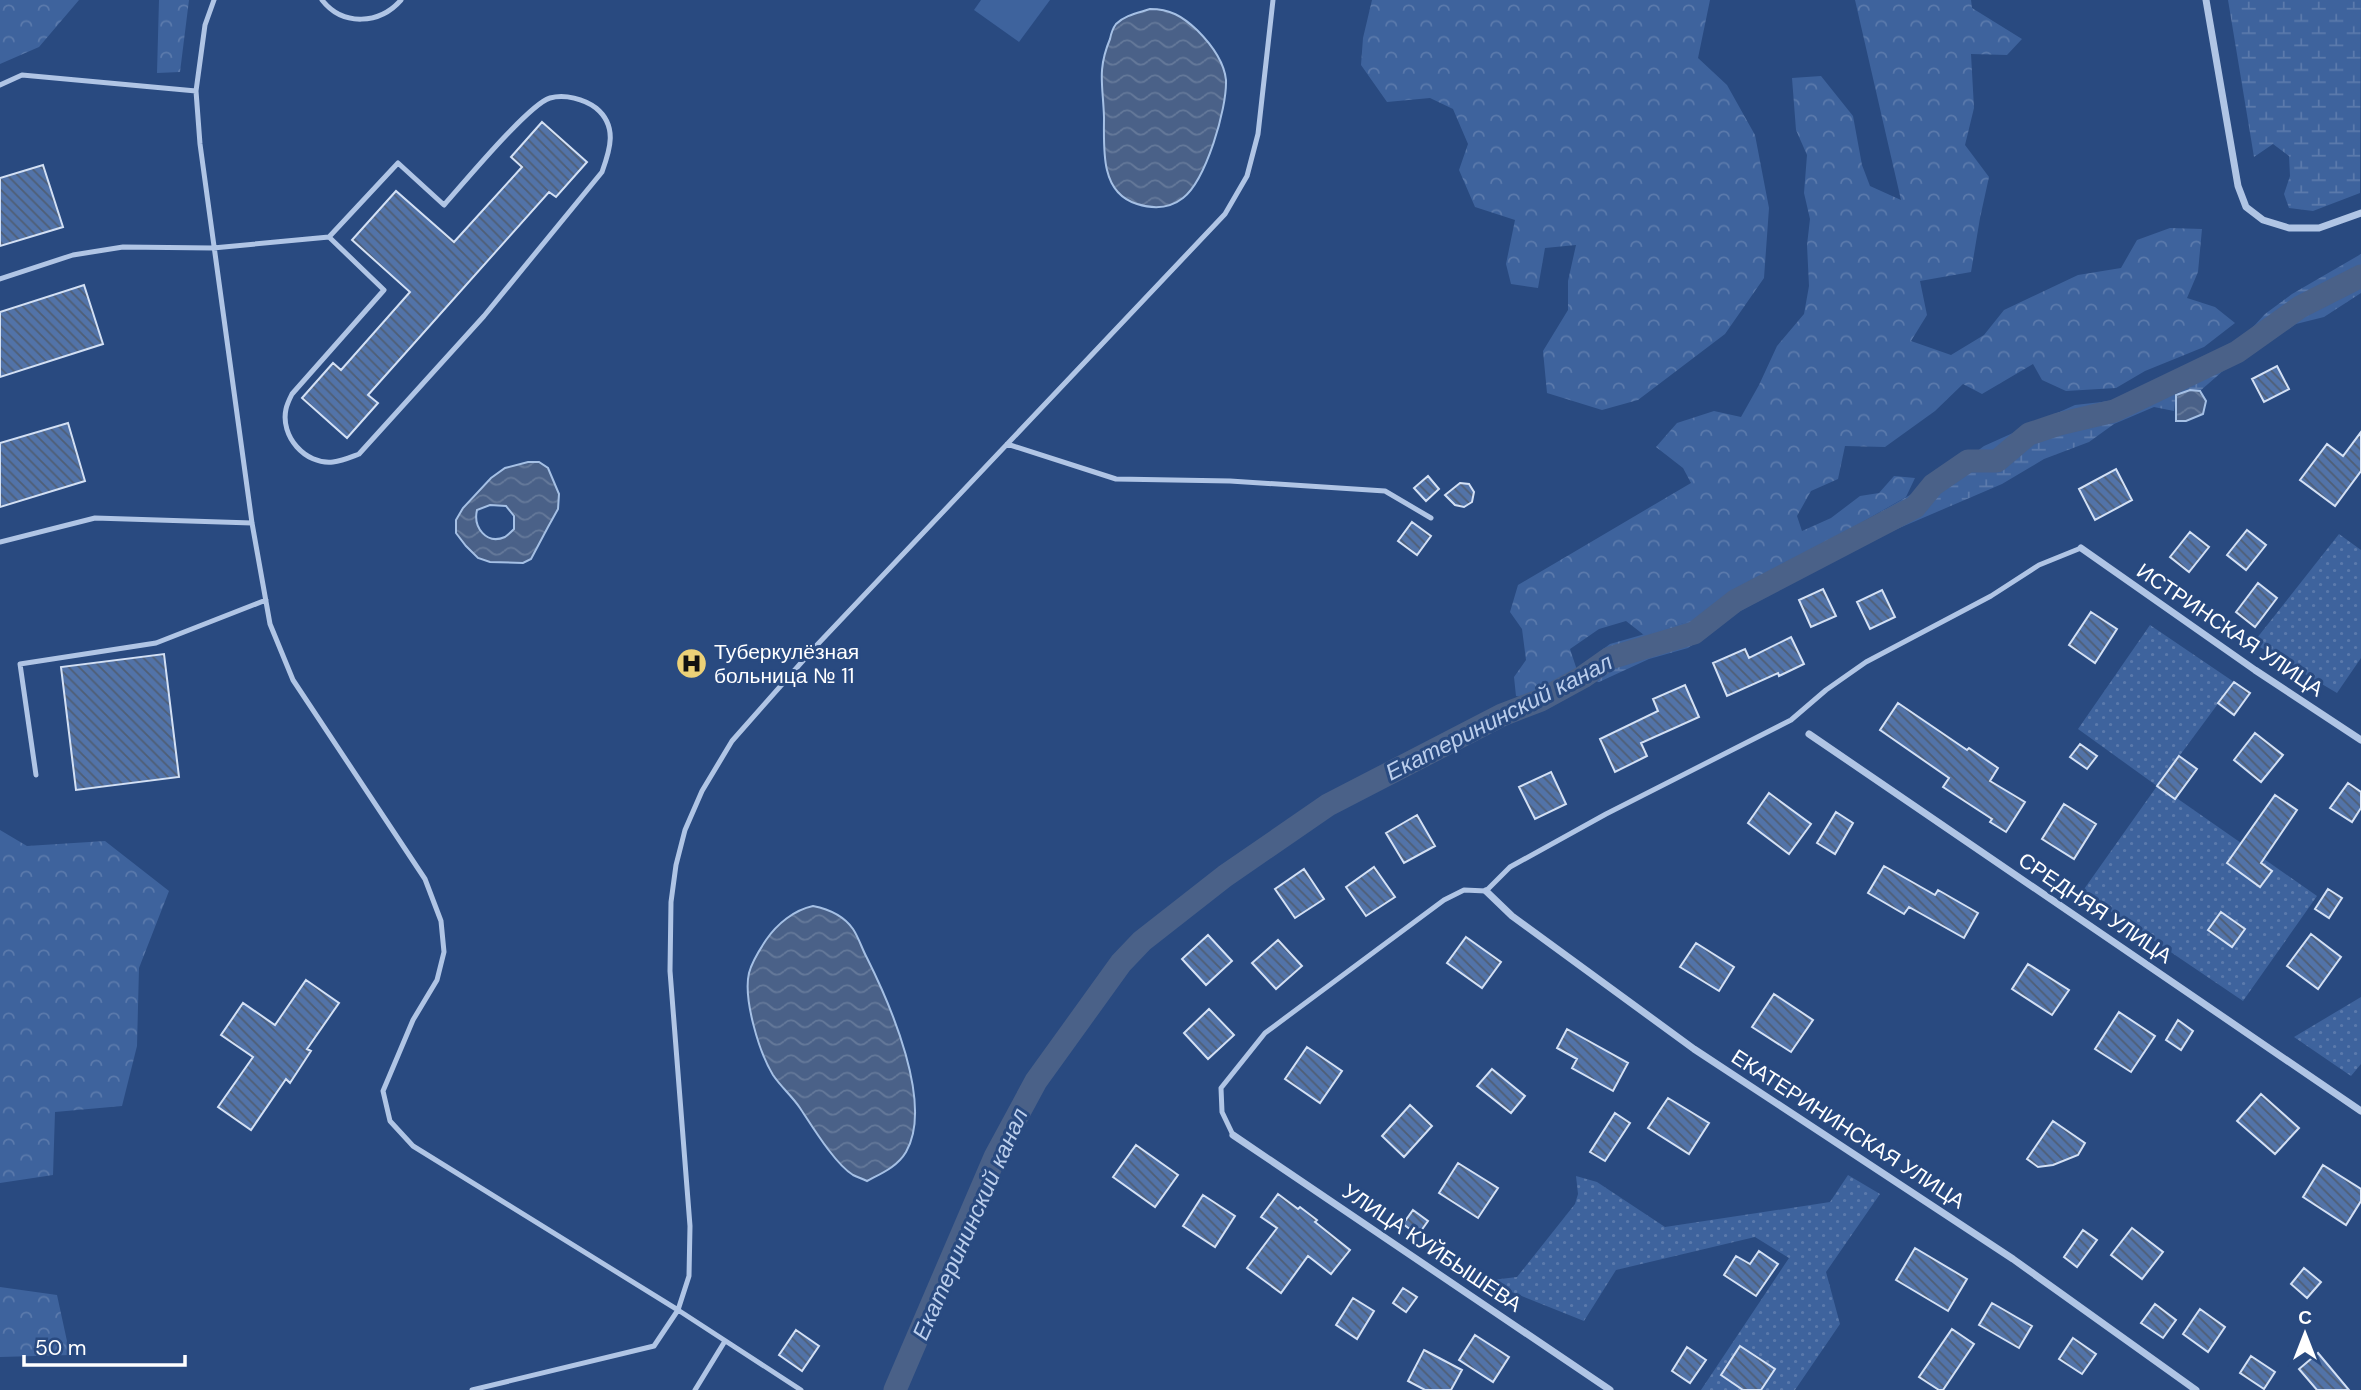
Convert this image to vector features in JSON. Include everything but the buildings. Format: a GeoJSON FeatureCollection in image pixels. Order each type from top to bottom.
{"type":"FeatureCollection","features":[{"type":"Feature","properties":{"kind":"street"},"geometry":{"type":"LineString","coordinates":[[2206,0],[2238,186],[2246,207],[2263,220],[2289,228],[2319,228],[2361,213]]}},
{"type":"Feature","properties":{"kind":"street","name":"ИСТРИНСКАЯ УЛИЦА"},"geometry":{"type":"LineString","coordinates":[[2081,548],[2255,670],[2361,740]]}},
{"type":"Feature","properties":{"kind":"street","name":"СРЕДНЯЯ УЛИЦА"},"geometry":{"type":"LineString","coordinates":[[1809,734],[2361,1111]]}},
{"type":"Feature","properties":{"kind":"street","name":"ЕКАТЕРИНИНСКАЯ УЛИЦА"},"geometry":{"type":"LineString","coordinates":[[1486,891],[1512,916],[1694,1049],[2013,1259],[2196,1390]]}},
{"type":"Feature","properties":{"kind":"street","name":"УЛИЦА КУЙБЫШЕВА"},"geometry":{"type":"LineString","coordinates":[[1233,1135],[1610,1390]]}},
{"type":"Feature","properties":{"kind":"lane"},"geometry":{"type":"LineString","coordinates":[[214,0],[205,25],[195,91],[213,248],[252,523],[270,624],[293,680],[425,879],[441,921],[444,952],[437,980],[409,1029],[383,1091],[390,1121],[414,1146],[801,1390]]}},
{"type":"Feature","properties":{"kind":"lane"},"geometry":{"type":"LineString","coordinates":[[322,0],[327,6],[347,17],[370,20],[392,10],[401,0]]}},
{"type":"Feature","properties":{"kind":"lane"},"geometry":{"type":"LineString","coordinates":[[471,1390],[654,1346],[678,1310],[689,1276],[690,1226],[670,971],[671,902],[676,865],[685,830],[702,791],[732,741],[816,646],[1225,214],[1247,176],[1258,134],[1273,0]]}},
{"type":"Feature","properties":{"kind":"lane"},"geometry":{"type":"LineString","coordinates":[[0,85],[22,75],[195,91]]}},
{"type":"Feature","properties":{"kind":"lane"},"geometry":{"type":"LineString","coordinates":[[0,279],[73,255],[123,247],[213,248],[329,237],[398,163],[444,205],[528,112],[548,98],[574,97],[596,109],[609,126],[612,144],[602,173],[484,316],[359,454],[331,463],[309,457],[295,446],[287,433],[285,410],[292,394],[384,290],[329,237]]}},
{"type":"Feature","properties":{"kind":"lane"},"geometry":{"type":"LineString","coordinates":[[1007,444],[1116,479],[1230,481],[1385,491],[1430,518]]}},
{"type":"Feature","properties":{"kind":"lane"},"geometry":{"type":"LineString","coordinates":[[0,542],[95,517],[252,523]]}},
{"type":"Feature","properties":{"kind":"lane"},"geometry":{"type":"LineString","coordinates":[[1233,1135],[1222,1112],[1222,1088],[1265,1033],[1444,900],[1464,890],[1486,891],[1510,867],[1606,814],[1791,720],[1826,690],[1866,662],[1991,596],[2039,565],[2081,548]]}},
{"type":"Feature","properties":{"kind":"lane"},"geometry":{"type":"LineString","coordinates":[[36,775],[20,664],[156,643],[266,600]]}},
{"type":"Feature","properties":{"kind":"lane"},"geometry":{"type":"LineString","coordinates":[[695,1390],[725,1341]]}},
{"type":"Feature","properties":{"kind":"green space"},"geometry":{"type":"Polygon","coordinates":[[[0,0],[79,0],[39,47],[0,64],[0,0]]]}},
{"type":"Feature","properties":{"kind":"green space"},"geometry":{"type":"Polygon","coordinates":[[[159,0],[189,0],[180,72],[157,73],[159,0]]]}},
{"type":"Feature","properties":{"kind":"green space"},"geometry":{"type":"Polygon","coordinates":[[[981,0],[1050,0],[1019,42],[974,10],[981,0]]]}},
{"type":"Feature","properties":{"kind":"green space"},"geometry":{"type":"Polygon","coordinates":[[[1372,0],[1710,0],[1698,58],[1727,85],[1755,135],[1769,208],[1764,278],[1725,334],[1638,400],[1602,410],[1547,393],[1543,351],[1568,310],[1568,281],[1576,245],[1545,248],[1538,288],[1511,284],[1506,264],[1515,220],[1475,207],[1459,170],[1468,144],[1453,109],[1430,98],[1387,102],[1361,65],[1363,38],[1372,0]]]}},
{"type":"Feature","properties":{"kind":"green space"},"geometry":{"type":"Polygon","coordinates":[[[1855,0],[1971,0],[1972,8],[2022,39],[2007,55],[1971,54],[1974,108],[1965,145],[1989,177],[1971,272],[1920,281],[1927,315],[1911,341],[1951,355],[1984,335],[2004,310],[2078,275],[2121,268],[2137,240],[2170,228],[2202,229],[2198,272],[2187,298],[2215,307],[2235,323],[2204,347],[2145,371],[2116,388],[2066,391],[2042,380],[2033,364],[1982,394],[1963,384],[1935,411],[1885,447],[1845,446],[1838,479],[1811,491],[1797,516],[1802,531],[1831,518],[1860,496],[1879,493],[1894,476],[1915,478],[1906,497],[1751,586],[1701,618],[1644,635],[1626,621],[1599,629],[1570,649],[1577,670],[1570,680],[1550,687],[1533,699],[1516,696],[1514,677],[1526,660],[1522,629],[1510,612],[1518,585],[1691,483],[1683,468],[1656,447],[1677,423],[1714,411],[1741,417],[1777,346],[1804,314],[1809,286],[1807,245],[1810,219],[1804,193],[1807,155],[1796,130],[1792,78],[1821,76],[1853,116],[1862,165],[1870,186],[1901,200],[1855,0]]]}},
{"type":"Feature","properties":{"kind":"green space"},"geometry":{"type":"Polygon","coordinates":[[[2228,0],[2361,0],[2360,193],[2313,211],[2289,208],[2284,194],[2290,176],[2289,156],[2273,144],[2254,157],[2228,0]]]}},
{"type":"Feature","properties":{"kind":"green space"},"geometry":{"type":"Polygon","coordinates":[[[2361,254],[2361,293],[2324,317],[2296,324],[2224,370],[2200,391],[2190,390],[2176,395],[2174,411],[2154,407],[2114,424],[2089,442],[2044,459],[2002,484],[1876,538],[1740,611],[1688,648],[1649,659],[1599,682],[1583,677],[1587,661],[1610,644],[1701,618],[1751,586],[1945,475],[1984,446],[2075,405],[2119,400],[2208,362],[2242,339],[2265,314],[2292,294],[2361,254]]]}},
{"type":"Feature","properties":{"kind":"green space"},"geometry":{"type":"Polygon","coordinates":[[[2339,534],[2361,550],[2361,658],[2337,693],[2253,643],[2339,534]]]}},
{"type":"Feature","properties":{"kind":"green space"},"geometry":{"type":"Polygon","coordinates":[[[2150,625],[2234,682],[2158,785],[2317,896],[2243,1001],[2082,892],[2157,786],[2078,729],[2150,625]]]}},
{"type":"Feature","properties":{"kind":"green space"},"geometry":{"type":"Polygon","coordinates":[[[0,830],[27,846],[105,841],[169,891],[139,968],[137,1046],[122,1106],[55,1112],[53,1175],[0,1183],[0,830]]]}},
{"type":"Feature","properties":{"kind":"green space"},"geometry":{"type":"Polygon","coordinates":[[[2361,997],[2361,1064],[2351,1076],[2294,1037],[2361,997]]]}},
{"type":"Feature","properties":{"kind":"green space"},"geometry":{"type":"Polygon","coordinates":[[[1848,1175],[1880,1194],[1826,1272],[1840,1324],[1795,1390],[1701,1390],[1789,1258],[1755,1237],[1616,1270],[1584,1321],[1484,1281],[1517,1277],[1575,1204],[1578,1194],[1576,1176],[1597,1182],[1665,1227],[1830,1202],[1848,1175]]]}},
{"type":"Feature","properties":{"kind":"green space"},"geometry":{"type":"Polygon","coordinates":[[[0,1287],[57,1295],[70,1355],[0,1357],[0,1287]]]}},
{"type":"Feature","properties":{"kind":"water"},"geometry":{"type":"Polygon","coordinates":[[[1150,9],[1175,14],[1197,30],[1219,59],[1226,80],[1219,125],[1200,176],[1183,198],[1161,207],[1137,204],[1122,196],[1109,176],[1104,151],[1103,60],[1112,31],[1116,24],[1128,16],[1150,9]]]}},
{"type":"Feature","properties":{"kind":"water"},"geometry":{"type":"Polygon","coordinates":[[[2190,390],[2200,391],[2206,401],[2203,414],[2186,421],[2176,421],[2176,395],[2190,390]]]}},
{"type":"Feature","properties":{"kind":"water"},"geometry":{"type":"Polygon","coordinates":[[[539,462],[548,468],[559,494],[558,509],[531,559],[523,563],[490,562],[478,558],[456,533],[456,520],[463,508],[491,478],[505,468],[539,462]],[[490,505],[477,510],[477,523],[482,533],[492,539],[498,539],[514,529],[514,516],[506,506],[490,505]]]}},
{"type":"Feature","properties":{"kind":"water"},"geometry":{"type":"Polygon","coordinates":[[[813,906],[840,917],[855,932],[897,1027],[912,1082],[915,1108],[913,1132],[906,1152],[894,1166],[867,1181],[846,1170],[773,1075],[750,1011],[749,973],[759,951],[781,923],[793,914],[813,906]]]}},
{"type":"Feature","properties":{"kind":"waterway","name":"Екатерининский канал"},"geometry":{"type":"LineString","coordinates":[[895,1390],[995,1157],[1036,1081],[1121,963],[1142,941],[1225,876],[1328,805],[1502,715],[1541,700],[1583,677],[1610,658],[1694,633],[1735,601],[1915,507],[1933,485],[1968,461],[1997,461],[2029,434],[2114,411],[2237,352],[2300,307],[2361,276]]}},
{"type":"Feature","properties":{"kind":"place","name":"Туберкулёзная больница № 11"},"geometry":{"type":"Point","coordinates":[691,664]}}]}
